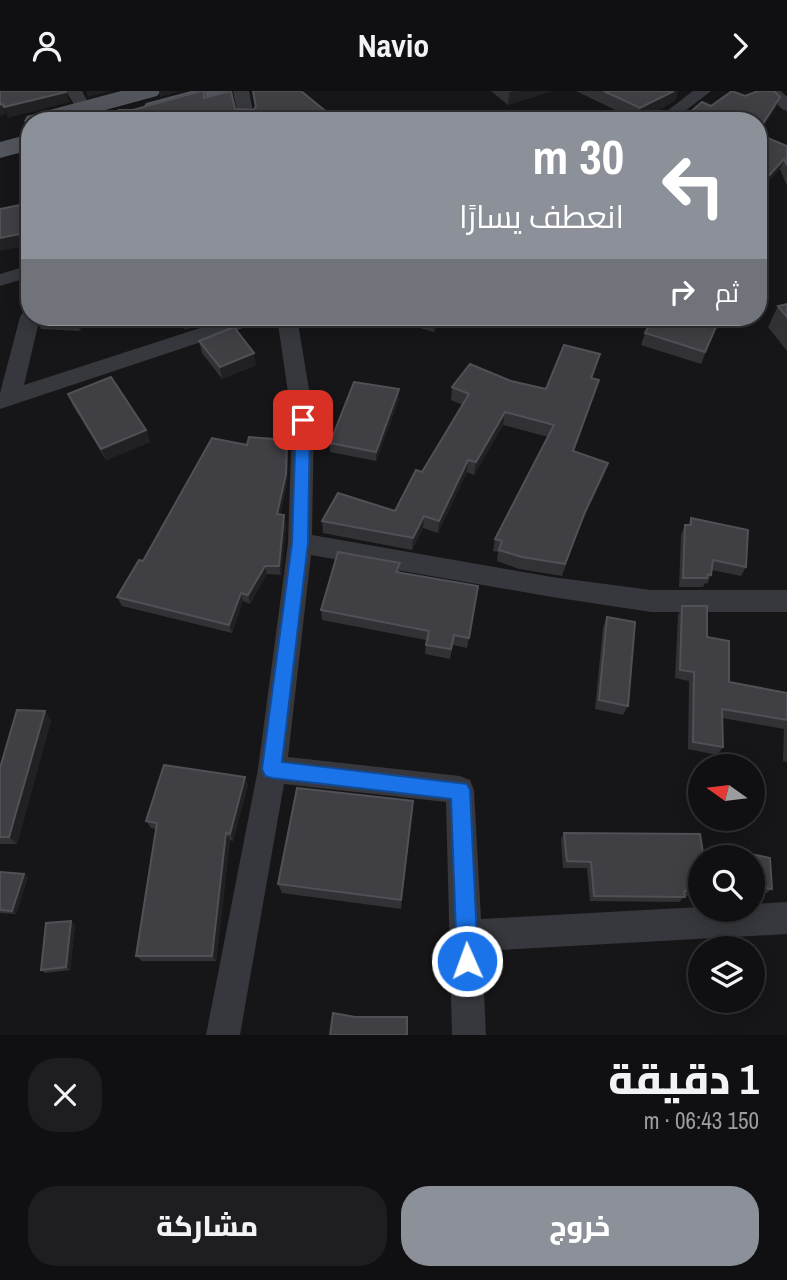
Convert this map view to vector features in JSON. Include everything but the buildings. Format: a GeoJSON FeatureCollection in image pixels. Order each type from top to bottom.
{"type":"FeatureCollection","features":[{"type":"Feature","properties":{"kind":"main road"},"geometry":{"type":"LineString","coordinates":[[54,112],[78,100],[149,91]]}},
{"type":"Feature","properties":{"kind":"main road"},"geometry":{"type":"LineString","coordinates":[[142,112],[218,91]]}},
{"type":"Feature","properties":{"kind":"main road"},"geometry":{"type":"LineString","coordinates":[[0,130],[21,125]]}},
{"type":"Feature","properties":{"kind":"main road"},"geometry":{"type":"LineString","coordinates":[[0,150],[21,144]]}},
{"type":"Feature","properties":{"kind":"street"},"geometry":{"type":"LineString","coordinates":[[241,91],[245,112]]}},
{"type":"Feature","properties":{"kind":"street"},"geometry":{"type":"LineString","coordinates":[[772,91],[787,106]]}},
{"type":"Feature","properties":{"kind":"street"},"geometry":{"type":"LineString","coordinates":[[672,112],[691,94]]}},
{"type":"Feature","properties":{"kind":"street"},"geometry":{"type":"LineString","coordinates":[[0,280],[21,274]]}},
{"type":"Feature","properties":{"kind":"street"},"geometry":{"type":"LineString","coordinates":[[6,399],[27,326]]}},
{"type":"Feature","properties":{"kind":"street"},"geometry":{"type":"LineString","coordinates":[[6,399],[227,326]]}},
{"type":"Feature","properties":{"kind":"street"},"geometry":{"type":"LineString","coordinates":[[223,1035],[272,769],[300,543],[303,420],[288,326]]}},
{"type":"Feature","properties":{"kind":"street"},"geometry":{"type":"LineString","coordinates":[[300,543],[552,587],[651,601],[787,601]]}},
{"type":"Feature","properties":{"kind":"street"},"geometry":{"type":"LineString","coordinates":[[272,769],[460,790],[467,936],[468,1035]]}},
{"type":"Feature","properties":{"kind":"street"},"geometry":{"type":"LineString","coordinates":[[467,936],[787,918]]}},
{"type":"Feature","properties":{"kind":"route"},"geometry":{"type":"LineString","coordinates":[[303,420],[300,543],[272,769],[460,790],[467,961]]}}]}
